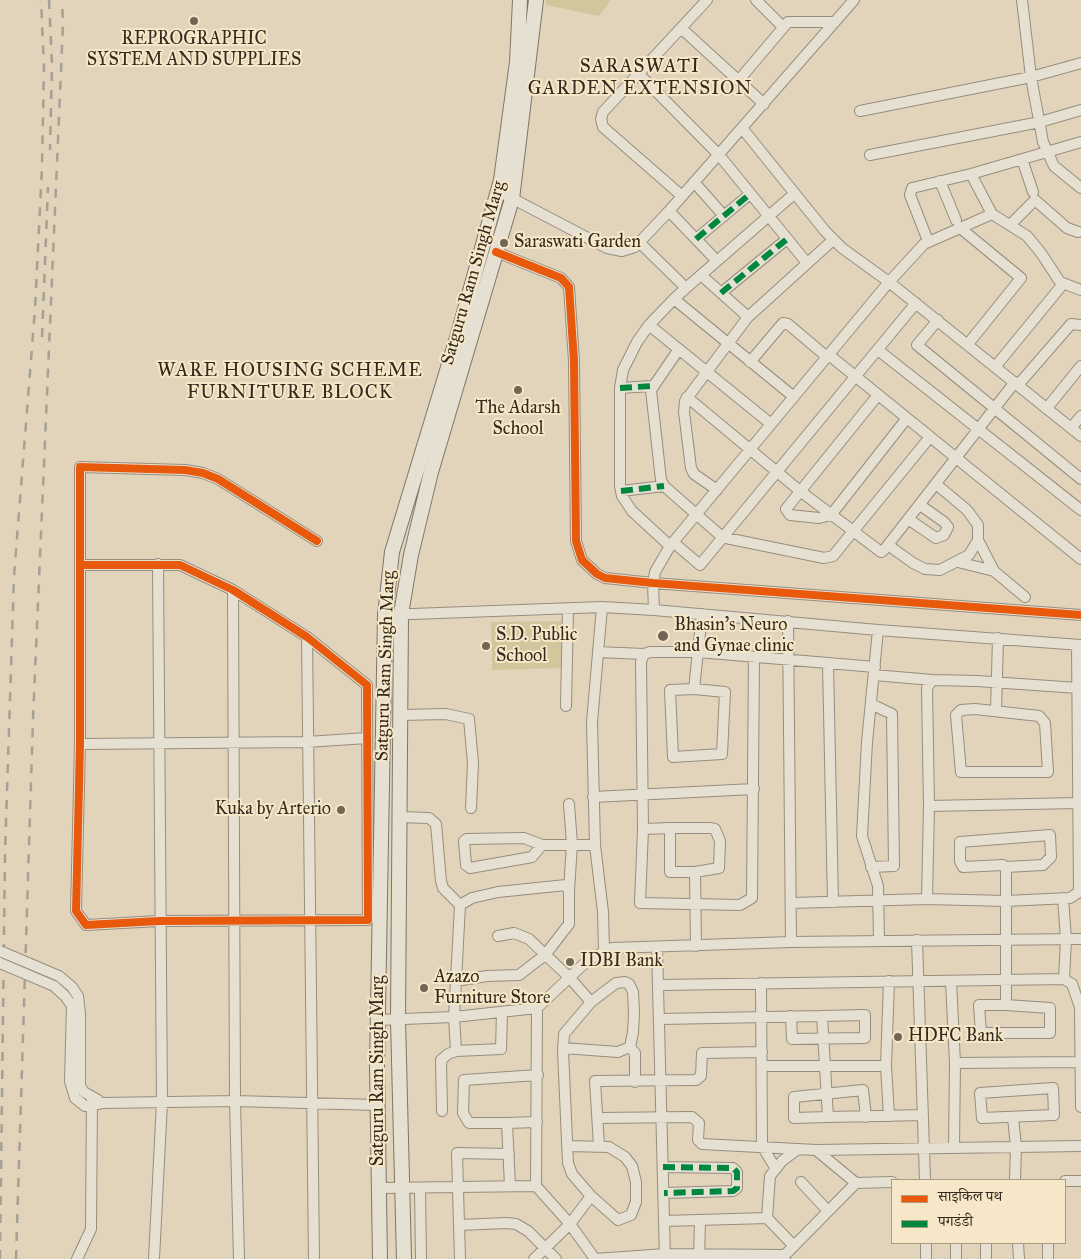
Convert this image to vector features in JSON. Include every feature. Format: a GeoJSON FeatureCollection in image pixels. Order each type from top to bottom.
{"type":"FeatureCollection","features":[{"type":"Feature","properties":{"kind":"main road","name":"Satguru Ram Singh Marg"},"geometry":{"type":"LineString","coordinates":[[380,1259],[378,1020],[374,920],[385,615],[392,552],[459,331],[498,190],[517,62],[520,0]]}},
{"type":"Feature","properties":{"kind":"main road","name":"Satguru Ram Singh Marg"},"geometry":{"type":"LineString","coordinates":[[404,1259],[398,1020],[401,614],[410,555],[431,472],[512,199],[536,0]]}},
{"type":"Feature","properties":{"kind":"street"},"geometry":{"type":"LineString","coordinates":[[682,196],[601,123],[603,112],[707,0]]}},
{"type":"Feature","properties":{"kind":"street"},"geometry":{"type":"LineString","coordinates":[[756,0],[783,27]]}},
{"type":"Feature","properties":{"kind":"street"},"geometry":{"type":"LineString","coordinates":[[498,190],[607,248],[628,250],[640,243],[669,211],[854,0]]}},
{"type":"Feature","properties":{"kind":"street"},"geometry":{"type":"LineString","coordinates":[[1022,0],[1031,77],[1046,152],[1054,166],[1081,188]]}},
{"type":"Feature","properties":{"kind":"street"},"geometry":{"type":"LineString","coordinates":[[739,80],[783,27],[791,21],[835,22]]}},
{"type":"Feature","properties":{"kind":"street"},"geometry":{"type":"LineString","coordinates":[[681,28],[764,104]]}},
{"type":"Feature","properties":{"kind":"street"},"geometry":{"type":"LineString","coordinates":[[860,111],[1031,77],[1081,63]]}},
{"type":"Feature","properties":{"kind":"street"},"geometry":{"type":"LineString","coordinates":[[639,74],[719,155],[807,263]]}},
{"type":"Feature","properties":{"kind":"street"},"geometry":{"type":"LineString","coordinates":[[870,155],[1040,122],[1081,110]]}},
{"type":"Feature","properties":{"kind":"street"},"geometry":{"type":"LineString","coordinates":[[742,128],[833,240],[938,320],[1081,436]]}},
{"type":"Feature","properties":{"kind":"street"},"geometry":{"type":"LineString","coordinates":[[928,241],[910,190],[916,186],[971,174],[1081,142]]}},
{"type":"Feature","properties":{"kind":"street"},"geometry":{"type":"LineString","coordinates":[[1022,159],[1033,192]]}},
{"type":"Feature","properties":{"kind":"street"},"geometry":{"type":"LineString","coordinates":[[971,174],[992,214],[1011,224],[1033,242],[1055,276],[1063,284],[1081,290]]}},
{"type":"Feature","properties":{"kind":"street"},"geometry":{"type":"LineString","coordinates":[[940,181],[958,224],[1021,278],[968,344]]}},
{"type":"Feature","properties":{"kind":"street"},"geometry":{"type":"LineString","coordinates":[[694,182],[724,216]]}},
{"type":"Feature","properties":{"kind":"street"},"geometry":{"type":"LineString","coordinates":[[696,239],[750,194]]}},
{"type":"Feature","properties":{"kind":"street"},"geometry":{"type":"LineString","coordinates":[[794,194],[674,299],[649,325],[629,355],[620,388],[621,491],[626,504],[632,511],[700,565],[916,303]]}},
{"type":"Feature","properties":{"kind":"street"},"geometry":{"type":"LineString","coordinates":[[1011,224],[1035,200],[1067,228],[1080,231]]}},
{"type":"Feature","properties":{"kind":"street"},"geometry":{"type":"LineString","coordinates":[[669,211],[717,261]]}},
{"type":"Feature","properties":{"kind":"street"},"geometry":{"type":"LineString","coordinates":[[654,610],[653,583],[657,565],[672,544],[889,282],[919,248],[928,241],[958,224],[992,214]]}},
{"type":"Feature","properties":{"kind":"street"},"geometry":{"type":"LineString","coordinates":[[721,293],[787,239]]}},
{"type":"Feature","properties":{"kind":"street"},"geometry":{"type":"LineString","coordinates":[[717,490],[694,474],[691,468],[684,412],[687,397],[748,317],[833,240]]}},
{"type":"Feature","properties":{"kind":"street"},"geometry":{"type":"LineString","coordinates":[[640,243],[686,288]]}},
{"type":"Feature","properties":{"kind":"street"},"geometry":{"type":"LineString","coordinates":[[496,252],[561,278],[569,287],[574,361],[576,541],[582,560],[588,568],[605,578],[653,583],[1081,615]]}},
{"type":"Feature","properties":{"kind":"street"},"geometry":{"type":"LineString","coordinates":[[701,275],[748,317]]}},
{"type":"Feature","properties":{"kind":"street"},"geometry":{"type":"LineString","coordinates":[[995,366],[1063,284]]}},
{"type":"Feature","properties":{"kind":"street"},"geometry":{"type":"LineString","coordinates":[[674,299],[794,397]]}},
{"type":"Feature","properties":{"kind":"street"},"geometry":{"type":"LineString","coordinates":[[938,320],[917,345],[1081,479]]}},
{"type":"Feature","properties":{"kind":"street"},"geometry":{"type":"LineString","coordinates":[[750,362],[783,323],[788,324],[1081,559]]}},
{"type":"Feature","properties":{"kind":"street"},"geometry":{"type":"LineString","coordinates":[[687,397],[800,491],[879,552],[888,546],[994,408],[1071,324],[1077,323],[1081,325]]}},
{"type":"Feature","properties":{"kind":"street"},"geometry":{"type":"LineString","coordinates":[[649,325],[771,424]]}},
{"type":"Feature","properties":{"kind":"street"},"geometry":{"type":"LineString","coordinates":[[679,349],[652,386],[659,472],[664,486],[724,537],[824,558],[832,556],[930,437]]}},
{"type":"Feature","properties":{"kind":"street"},"geometry":{"type":"LineString","coordinates":[[878,350],[977,430],[1081,510]]}},
{"type":"Feature","properties":{"kind":"street"},"geometry":{"type":"LineString","coordinates":[[1047,408],[1081,366]]}},
{"type":"Feature","properties":{"kind":"street"},"geometry":{"type":"LineString","coordinates":[[620,388],[652,386]]}},
{"type":"Feature","properties":{"kind":"street"},"geometry":{"type":"LineString","coordinates":[[878,395],[786,509],[790,515],[819,518],[830,515],[907,418]]}},
{"type":"Feature","properties":{"kind":"street"},"geometry":{"type":"LineString","coordinates":[[1071,428],[1081,416]]}},
{"type":"Feature","properties":{"kind":"street"},"geometry":{"type":"LineString","coordinates":[[82,565],[180,564],[233,590],[307,638],[367,685],[367,738],[374,920],[159,921],[86,925],[76,911],[82,565],[80,467],[185,470],[203,473],[218,478],[318,541]]}},
{"type":"Feature","properties":{"kind":"street"},"geometry":{"type":"LineString","coordinates":[[936,484],[967,510],[978,524],[978,540],[994,571],[1025,597]]}},
{"type":"Feature","properties":{"kind":"street"},"geometry":{"type":"LineString","coordinates":[[621,491],[664,486]]}},
{"type":"Feature","properties":{"kind":"street"},"geometry":{"type":"LineString","coordinates":[[908,519],[936,538],[944,535],[948,527],[944,522],[920,505]]}},
{"type":"Feature","properties":{"kind":"street"},"geometry":{"type":"LineString","coordinates":[[888,546],[926,568],[940,570],[968,555],[978,540]]}},
{"type":"Feature","properties":{"kind":"street"},"geometry":{"type":"LineString","coordinates":[[958,562],[994,571]]}},
{"type":"Feature","properties":{"kind":"street"},"geometry":{"type":"LineString","coordinates":[[154,1259],[162,1102],[159,921],[158,564]]}},
{"type":"Feature","properties":{"kind":"street"},"geometry":{"type":"LineString","coordinates":[[233,590],[234,922],[239,1259]]}},
{"type":"Feature","properties":{"kind":"street"},"geometry":{"type":"LineString","coordinates":[[385,615],[602,608],[654,610],[878,630],[1079,645],[1079,892],[1074,897],[1006,901],[927,899],[877,902],[791,902]]}},
{"type":"Feature","properties":{"kind":"street"},"geometry":{"type":"LineString","coordinates":[[602,608],[592,722],[593,797],[603,912],[604,950]]}},
{"type":"Feature","properties":{"kind":"street"},"geometry":{"type":"LineString","coordinates":[[566,706],[568,609]]}},
{"type":"Feature","properties":{"kind":"street"},"geometry":{"type":"LineString","coordinates":[[694,689],[702,614]]}},
{"type":"Feature","properties":{"kind":"street"},"geometry":{"type":"LineString","coordinates":[[788,621],[791,942]]}},
{"type":"Feature","properties":{"kind":"street"},"geometry":{"type":"LineString","coordinates":[[878,630],[862,836],[878,886],[879,940]]}},
{"type":"Feature","properties":{"kind":"street"},"geometry":{"type":"LineString","coordinates":[[307,638],[308,920],[314,1259]]}},
{"type":"Feature","properties":{"kind":"street"},"geometry":{"type":"LineString","coordinates":[[996,711],[998,638]]}},
{"type":"Feature","properties":{"kind":"street"},"geometry":{"type":"LineString","coordinates":[[598,652],[644,654],[650,652],[698,652],[828,663],[932,680],[997,682],[1078,688]]}},
{"type":"Feature","properties":{"kind":"street"},"geometry":{"type":"LineString","coordinates":[[644,654],[642,662],[643,829],[640,903],[740,904],[752,898],[754,657]]}},
{"type":"Feature","properties":{"kind":"street"},"geometry":{"type":"LineString","coordinates":[[828,663],[833,902]]}},
{"type":"Feature","properties":{"kind":"street"},"geometry":{"type":"LineString","coordinates":[[927,899],[929,806],[927,688],[932,680]]}},
{"type":"Feature","properties":{"kind":"street"},"geometry":{"type":"LineString","coordinates":[[694,689],[726,692],[722,754],[673,757],[670,690],[694,689]]}},
{"type":"Feature","properties":{"kind":"street"},"geometry":{"type":"LineString","coordinates":[[871,704],[892,714],[894,866],[872,867]]}},
{"type":"Feature","properties":{"kind":"street"},"geometry":{"type":"LineString","coordinates":[[967,709],[996,711],[1039,716],[1043,719],[1048,772],[961,772],[956,715],[959,711],[967,709]]}},
{"type":"Feature","properties":{"kind":"street"},"geometry":{"type":"LineString","coordinates":[[400,715],[446,714],[469,719],[473,763],[471,808]]}},
{"type":"Feature","properties":{"kind":"street"},"geometry":{"type":"LineString","coordinates":[[80,744],[233,741],[306,742],[367,738]]}},
{"type":"Feature","properties":{"kind":"street"},"geometry":{"type":"LineString","coordinates":[[593,797],[643,793],[754,789]]}},
{"type":"Feature","properties":{"kind":"street"},"geometry":{"type":"LineString","coordinates":[[929,806],[1078,802]]}},
{"type":"Feature","properties":{"kind":"street"},"geometry":{"type":"LineString","coordinates":[[456,981],[487,976],[519,975],[545,955],[568,927],[572,844],[569,804]]}},
{"type":"Feature","properties":{"kind":"street"},"geometry":{"type":"LineString","coordinates":[[400,817],[429,818],[436,824],[443,888],[460,905],[454,1017],[456,1052]]}},
{"type":"Feature","properties":{"kind":"street"},"geometry":{"type":"LineString","coordinates":[[643,829],[670,828],[710,828],[718,831],[720,868],[695,872],[670,872],[670,828]]}},
{"type":"Feature","properties":{"kind":"street"},"geometry":{"type":"LineString","coordinates":[[1050,835],[1051,857],[1043,865],[1006,867],[1003,865],[963,867],[960,861],[960,842],[1050,835]]}},
{"type":"Feature","properties":{"kind":"street"},"geometry":{"type":"LineString","coordinates":[[542,845],[532,857],[470,868],[466,865],[464,841],[467,839],[524,838],[542,845],[596,845]]}},
{"type":"Feature","properties":{"kind":"street"},"geometry":{"type":"LineString","coordinates":[[1006,867],[1006,1005]]}},
{"type":"Feature","properties":{"kind":"street"},"geometry":{"type":"LineString","coordinates":[[695,872],[696,946]]}},
{"type":"Feature","properties":{"kind":"street"},"geometry":{"type":"LineString","coordinates":[[460,905],[478,896],[515,889],[563,884],[569,891]]}},
{"type":"Feature","properties":{"kind":"street"},"geometry":{"type":"LineString","coordinates":[[1063,898],[1066,939],[1064,979]]}},
{"type":"Feature","properties":{"kind":"street"},"geometry":{"type":"LineString","coordinates":[[498,936],[514,933],[523,935],[570,977],[590,1002]]}},
{"type":"Feature","properties":{"kind":"street"},"geometry":{"type":"LineString","coordinates":[[378,1020],[454,1017],[537,1008],[588,960],[604,950],[791,942],[1081,939]]}},
{"type":"Feature","properties":{"kind":"street"},"geometry":{"type":"LineString","coordinates":[[917,940],[925,1179]]}},
{"type":"Feature","properties":{"kind":"street"},"geometry":{"type":"LineString","coordinates":[[657,947],[662,1082],[665,1256]]}},
{"type":"Feature","properties":{"kind":"street"},"geometry":{"type":"LineString","coordinates":[[0,951],[72,988],[78,996],[80,1014],[80,1086],[92,1102],[90,1228],[78,1259]]}},
{"type":"Feature","properties":{"kind":"street"},"geometry":{"type":"LineString","coordinates":[[0,962],[56,981]]}},
{"type":"Feature","properties":{"kind":"street"},"geometry":{"type":"LineString","coordinates":[[659,985],[1064,979],[1072,984],[1080,1007],[1081,1107]]}},
{"type":"Feature","properties":{"kind":"street"},"geometry":{"type":"LineString","coordinates":[[888,1116],[886,1066],[889,981]]}},
{"type":"Feature","properties":{"kind":"street"},"geometry":{"type":"LineString","coordinates":[[951,981],[955,1063],[954,1148]]}},
{"type":"Feature","properties":{"kind":"street"},"geometry":{"type":"LineString","coordinates":[[563,1048],[618,1052],[630,1046],[634,1032],[634,1014],[633,992],[629,984],[625,982],[616,983],[590,1002],[564,1034],[563,1048],[568,1163],[572,1174],[591,1196],[618,1220],[626,1219],[634,1211],[636,1182],[632,1166],[625,1157],[616,1150],[599,1146],[568,1146]]}},
{"type":"Feature","properties":{"kind":"street"},"geometry":{"type":"LineString","coordinates":[[761,983],[762,1146],[776,1168]]}},
{"type":"Feature","properties":{"kind":"street"},"geometry":{"type":"LineString","coordinates":[[979,1005],[1006,1005],[1050,1008],[1050,1033],[981,1033],[979,1005]]}},
{"type":"Feature","properties":{"kind":"street"},"geometry":{"type":"LineString","coordinates":[[537,1008],[538,1122],[536,1186],[570,1224],[595,1259],[665,1256],[785,1257],[856,1183]]}},
{"type":"Feature","properties":{"kind":"street"},"geometry":{"type":"LineString","coordinates":[[442,1110],[441,1060],[448,1054],[456,1052],[501,1049],[502,1012]]}},
{"type":"Feature","properties":{"kind":"street"},"geometry":{"type":"LineString","coordinates":[[660,1019],[791,1016],[865,1015],[865,1038],[824,1037],[792,1039],[791,1016]]}},
{"type":"Feature","properties":{"kind":"street"},"geometry":{"type":"LineString","coordinates":[[822,1016],[828,1118]]}},
{"type":"Feature","properties":{"kind":"street"},"geometry":{"type":"LineString","coordinates":[[630,1046],[635,1053],[635,1082]]}},
{"type":"Feature","properties":{"kind":"street"},"geometry":{"type":"LineString","coordinates":[[599,1146],[595,1081],[662,1082],[699,1079],[702,1053],[762,1052]]}},
{"type":"Feature","properties":{"kind":"street"},"geometry":{"type":"LineString","coordinates":[[955,1063],[1080,1062]]}},
{"type":"Feature","properties":{"kind":"street"},"geometry":{"type":"LineString","coordinates":[[762,1066],[886,1066]]}},
{"type":"Feature","properties":{"kind":"street"},"geometry":{"type":"LineString","coordinates":[[538,1075],[464,1080],[463,1113],[468,1123],[538,1122]]}},
{"type":"Feature","properties":{"kind":"street"},"geometry":{"type":"LineString","coordinates":[[1053,1088],[1054,1115],[1013,1118],[982,1118],[980,1093],[1053,1088]]}},
{"type":"Feature","properties":{"kind":"street"},"geometry":{"type":"LineString","coordinates":[[866,1116],[864,1090],[794,1097],[794,1118],[923,1115]]}},
{"type":"Feature","properties":{"kind":"street"},"geometry":{"type":"LineString","coordinates":[[92,1102],[236,1101],[378,1105]]}},
{"type":"Feature","properties":{"kind":"street"},"geometry":{"type":"LineString","coordinates":[[598,1118],[695,1118],[699,1123],[698,1140],[702,1144],[816,1150],[1081,1146]]}},
{"type":"Feature","properties":{"kind":"street"},"geometry":{"type":"LineString","coordinates":[[1013,1118],[1016,1146],[1015,1179]]}},
{"type":"Feature","properties":{"kind":"street"},"geometry":{"type":"LineString","coordinates":[[507,1123],[510,1186]]}},
{"type":"Feature","properties":{"kind":"street"},"geometry":{"type":"LineString","coordinates":[[794,1246],[767,1218],[770,1176],[776,1168],[798,1149]]}},
{"type":"Feature","properties":{"kind":"street"},"geometry":{"type":"LineString","coordinates":[[816,1150],[856,1183],[891,1182]]}},
{"type":"Feature","properties":{"kind":"street"},"geometry":{"type":"LineString","coordinates":[[460,1259],[457,1153],[508,1154]]}},
{"type":"Feature","properties":{"kind":"street"},"geometry":{"type":"LineString","coordinates":[[663,1167],[733,1168],[737,1172],[737,1188],[733,1191],[664,1193]]}},
{"type":"Feature","properties":{"kind":"street"},"geometry":{"type":"LineString","coordinates":[[1066,1181],[1081,1181]]}},
{"type":"Feature","properties":{"kind":"street"},"geometry":{"type":"LineString","coordinates":[[801,1182],[828,1211]]}},
{"type":"Feature","properties":{"kind":"street"},"geometry":{"type":"LineString","coordinates":[[379,1188],[536,1186]]}},
{"type":"Feature","properties":{"kind":"street"},"geometry":{"type":"LineString","coordinates":[[420,1188],[421,1259]]}},
{"type":"Feature","properties":{"kind":"street"},"geometry":{"type":"LineString","coordinates":[[534,1259],[570,1224],[591,1196]]}},
{"type":"Feature","properties":{"kind":"street"},"geometry":{"type":"LineString","coordinates":[[664,1221],[767,1218]]}},
{"type":"Feature","properties":{"kind":"street"},"geometry":{"type":"LineString","coordinates":[[699,1257],[700,1221]]}},
{"type":"Feature","properties":{"kind":"street"},"geometry":{"type":"LineString","coordinates":[[459,1225],[516,1224],[528,1231],[556,1259]]}},
{"type":"Feature","properties":{"kind":"street"},"geometry":{"type":"LineString","coordinates":[[926,1244],[926,1259]]}},
{"type":"Feature","properties":{"kind":"street"},"geometry":{"type":"LineString","coordinates":[[956,1244],[956,1259]]}},
{"type":"Feature","properties":{"kind":"street"},"geometry":{"type":"LineString","coordinates":[[986,1244],[986,1259]]}},
{"type":"Feature","properties":{"kind":"street"},"geometry":{"type":"LineString","coordinates":[[1018,1244],[1019,1259]]}},
{"type":"Feature","properties":{"kind":"street"},"geometry":{"type":"LineString","coordinates":[[1048,1244],[1048,1258]]}},
{"type":"Feature","properties":{"kind":"shaded area"},"geometry":{"type":"Polygon","coordinates":[[[546,0],[611,0],[599,16],[546,5],[546,0]]]}},
{"type":"Feature","properties":{"kind":"shaded area"},"geometry":{"type":"Polygon","coordinates":[[[563,621],[564,668],[492,670],[491,622],[563,621]]]}},
{"type":"Feature","properties":{"kind":"railway"},"geometry":{"type":"LineString","coordinates":[[0,1259],[5,853],[14,576],[35,309],[42,167],[44,67],[41,0]]}},
{"type":"Feature","properties":{"kind":"railway"},"geometry":{"type":"LineString","coordinates":[[49,0],[52,64],[50,150]]}},
{"type":"Feature","properties":{"kind":"railway"},"geometry":{"type":"LineString","coordinates":[[16,1259],[33,719],[63,24],[62,0]]}},
{"type":"Feature","properties":{"kind":"railway"},"geometry":{"type":"LineString","coordinates":[[42,337],[48,187]]}},
{"type":"Feature","properties":{"kind":"marked path"},"geometry":{"type":"LineString","coordinates":[[696,239],[750,194]]}},
{"type":"Feature","properties":{"kind":"marked path"},"geometry":{"type":"LineString","coordinates":[[721,293],[787,239]]}},
{"type":"Feature","properties":{"kind":"marked path"},"geometry":{"type":"LineString","coordinates":[[620,388],[652,386]]}},
{"type":"Feature","properties":{"kind":"marked path"},"geometry":{"type":"LineString","coordinates":[[621,491],[664,486]]}},
{"type":"Feature","properties":{"kind":"marked path"},"geometry":{"type":"LineString","coordinates":[[663,1167],[733,1168],[737,1172],[737,1188],[733,1191],[664,1193]]}},
{"type":"Feature","properties":{"kind":"cycle path"},"geometry":{"type":"LineString","coordinates":[[496,252],[561,278],[569,287],[574,361],[576,541],[582,560],[597,574],[605,578],[653,583],[1081,615]]}},
{"type":"Feature","properties":{"kind":"cycle path"},"geometry":{"type":"LineString","coordinates":[[82,565],[180,565],[233,590],[307,637],[367,685],[368,920],[159,921],[86,925],[76,911],[80,744],[80,467],[185,470],[203,473],[218,479],[317,541]]}},
{"type":"Feature","properties":{"kind":"place","name":"REPROGRAPHIC SYSTEM AND SUPPLIES"},"geometry":{"type":"Point","coordinates":[194,21]}},
{"type":"Feature","properties":{"kind":"place","name":"Saraswati Garden"},"geometry":{"type":"Point","coordinates":[504,243]}},
{"type":"Feature","properties":{"kind":"place","name":"The Adarsh School"},"geometry":{"type":"Point","coordinates":[518,390]}},
{"type":"Feature","properties":{"kind":"place","name":"Bhasin's Neuro and Gynae clinic"},"geometry":{"type":"Point","coordinates":[663,636]}},
{"type":"Feature","properties":{"kind":"place","name":"S.D. Public School"},"geometry":{"type":"Point","coordinates":[486,646]}},
{"type":"Feature","properties":{"kind":"place","name":"Kuka by Arterio"},"geometry":{"type":"Point","coordinates":[341,810]}},
{"type":"Feature","properties":{"kind":"place","name":"IDBI Bank"},"geometry":{"type":"Point","coordinates":[570,962]}},
{"type":"Feature","properties":{"kind":"place","name":"Azazo Furniture Store"},"geometry":{"type":"Point","coordinates":[424,988]}},
{"type":"Feature","properties":{"kind":"place","name":"HDFC Bank"},"geometry":{"type":"Point","coordinates":[898,1037]}},
{"type":"Feature","properties":{"kind":"district","name":"SARASWATI GARDEN EXTENSION"},"geometry":{"type":"Point","coordinates":[640,78]}},
{"type":"Feature","properties":{"kind":"district","name":"WARE HOUSING SCHEME FURNITURE BLOCK"},"geometry":{"type":"Point","coordinates":[290,382]}}]}
